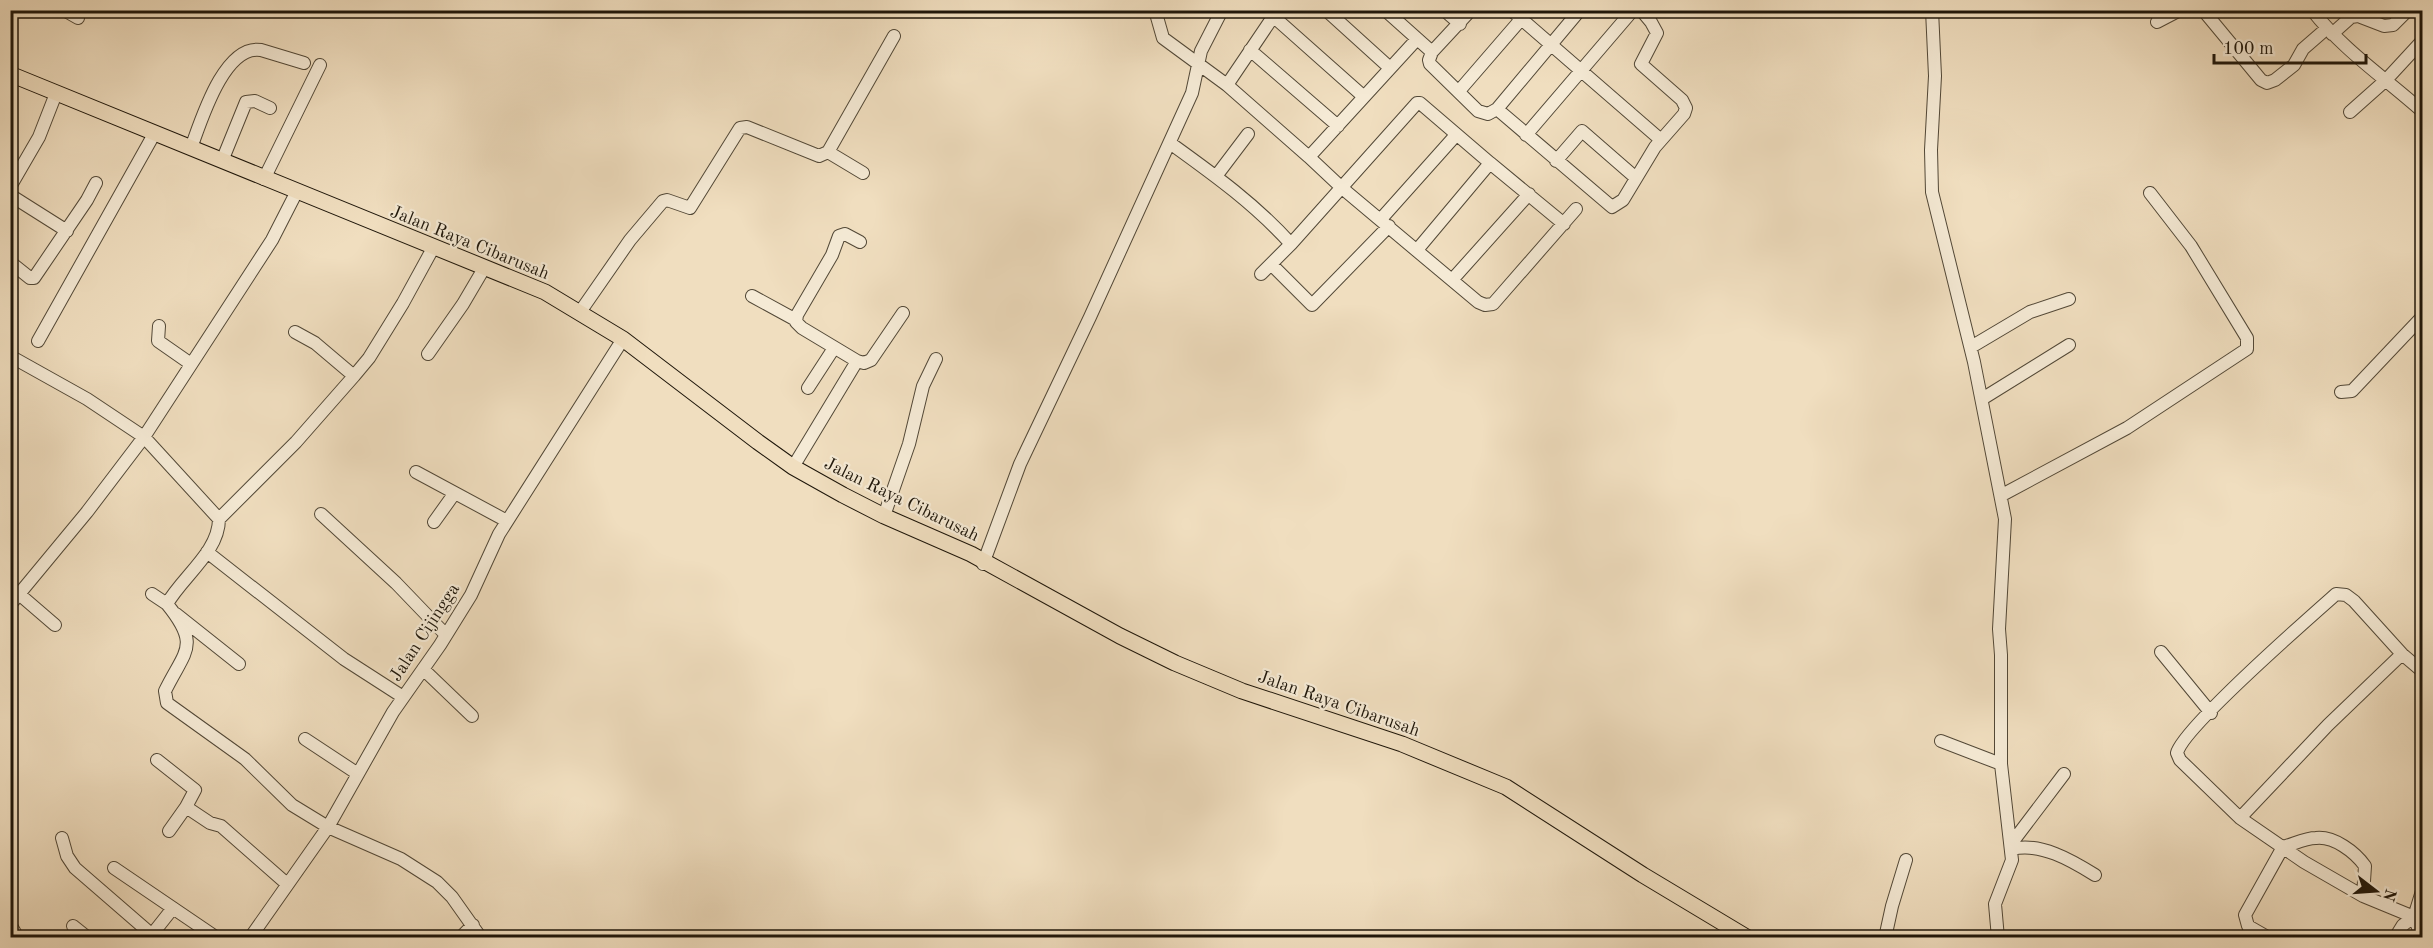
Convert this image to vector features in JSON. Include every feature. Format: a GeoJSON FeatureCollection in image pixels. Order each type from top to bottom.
{"type":"FeatureCollection","features":[{"type":"Feature","properties":{"kind":"main road","name":"Jalan Raya Cibarusah"},"geometry":{"type":"LineString","coordinates":[[10,76],[528,284],[580,312],[622,340],[794,467],[884,516],[977,559],[1120,636],[1191,670],[1300,711],[1402,744],[1506,787],[1643,875],[1748,938]]}},
{"type":"Feature","properties":{"kind":"main road","name":"Jalan Raya Cibarusah"},"geometry":{"type":"LineString","coordinates":[[10,76],[544,296],[622,340],[792,470],[883,519],[948,545]]}},
{"type":"Feature","properties":{"kind":"main road","name":"Jalan Raya Cibarusah"},"geometry":{"type":"LineString","coordinates":[[977,559],[1118,640],[1189,673],[1299,715],[1401,747],[1504,790],[1733,935]]}},
{"type":"Feature","properties":{"kind":"street"},"geometry":{"type":"LineString","coordinates":[[64,10],[78,18]]}},
{"type":"Feature","properties":{"kind":"street"},"geometry":{"type":"LineString","coordinates":[[1155,10],[1163,38],[1227,85],[1342,188],[1478,302],[1485,305],[1493,304],[1576,209]]}},
{"type":"Feature","properties":{"kind":"street"},"geometry":{"type":"LineString","coordinates":[[1190,57],[1206,40],[1222,10]]}},
{"type":"Feature","properties":{"kind":"street"},"geometry":{"type":"LineString","coordinates":[[1326,10],[1390,68]]}},
{"type":"Feature","properties":{"kind":"street"},"geometry":{"type":"LineString","coordinates":[[1385,10],[1432,52]]}},
{"type":"Feature","properties":{"kind":"street"},"geometry":{"type":"LineString","coordinates":[[1444,10],[1460,24]]}},
{"type":"Feature","properties":{"kind":"street"},"geometry":{"type":"LineString","coordinates":[[1471,10],[1432,52],[1428,60],[1484,114],[1492,114],[1497,109],[1580,10]]}},
{"type":"Feature","properties":{"kind":"street"},"geometry":{"type":"LineString","coordinates":[[1511,10],[1525,15],[1551,45],[1660,140]]}},
{"type":"Feature","properties":{"kind":"street"},"geometry":{"type":"LineString","coordinates":[[1526,135],[1633,10]]}},
{"type":"Feature","properties":{"kind":"street"},"geometry":{"type":"LineString","coordinates":[[1497,109],[1612,207],[1623,200],[1660,140],[1684,114],[1686,106],[1641,64],[1657,33],[1641,10]]}},
{"type":"Feature","properties":{"kind":"street"},"geometry":{"type":"LineString","coordinates":[[1932,10],[1935,76],[1931,150],[1932,192],[1971,347],[2002,495],[2005,527],[1999,629],[2001,764],[2004,804],[2011,847],[2010,867],[1995,904],[1998,938]]}},
{"type":"Feature","properties":{"kind":"street"},"geometry":{"type":"LineString","coordinates":[[2203,10],[2261,80],[2267,84],[2294,65],[2303,49],[2350,16],[2358,16],[2384,26],[2393,25],[2408,10]]}},
{"type":"Feature","properties":{"kind":"street"},"geometry":{"type":"LineString","coordinates":[[2312,10],[2329,32],[2422,111]]}},
{"type":"Feature","properties":{"kind":"street"},"geometry":{"type":"LineString","coordinates":[[2157,22],[2179,11]]}},
{"type":"Feature","properties":{"kind":"street"},"geometry":{"type":"LineString","coordinates":[[1227,85],[1276,14],[1363,96]]}},
{"type":"Feature","properties":{"kind":"street"},"geometry":{"type":"LineString","coordinates":[[1459,91],[1525,15]]}},
{"type":"Feature","properties":{"kind":"street"},"geometry":{"type":"LineString","coordinates":[[580,312],[630,240],[663,201],[667,200],[690,208],[740,128],[747,127],[819,156],[828,152],[894,36]]}},
{"type":"Feature","properties":{"kind":"street"},"geometry":{"type":"LineString","coordinates":[[1309,157],[1417,39]]}},
{"type":"Feature","properties":{"kind":"street"},"geometry":{"type":"LineString","coordinates":[[2350,112],[2386,80],[2422,41]]}},
{"type":"Feature","properties":{"kind":"street"},"geometry":{"type":"LineString","coordinates":[[191,148],[224,72],[244,53],[255,49],[261,50],[304,63]]}},
{"type":"Feature","properties":{"kind":"street"},"geometry":{"type":"LineString","coordinates":[[1250,50],[1338,126]]}},
{"type":"Feature","properties":{"kind":"street"},"geometry":{"type":"LineString","coordinates":[[977,559],[1195,86],[1190,57]]}},
{"type":"Feature","properties":{"kind":"street"},"geometry":{"type":"LineString","coordinates":[[264,179],[320,64]]}},
{"type":"Feature","properties":{"kind":"street"},"geometry":{"type":"LineString","coordinates":[[10,187],[39,136],[55,96]]}},
{"type":"Feature","properties":{"kind":"street"},"geometry":{"type":"LineString","coordinates":[[222,161],[246,102],[255,101],[270,108]]}},
{"type":"Feature","properties":{"kind":"street"},"geometry":{"type":"LineString","coordinates":[[1261,274],[1291,244],[1417,103],[1420,103],[1564,224]]}},
{"type":"Feature","properties":{"kind":"street"},"geometry":{"type":"LineString","coordinates":[[1556,161],[1582,131],[1636,178]]}},
{"type":"Feature","properties":{"kind":"street"},"geometry":{"type":"LineString","coordinates":[[1217,175],[1248,134]]}},
{"type":"Feature","properties":{"kind":"street"},"geometry":{"type":"LineString","coordinates":[[1271,264],[1312,305],[1385,223],[1456,135]]}},
{"type":"Feature","properties":{"kind":"street"},"geometry":{"type":"LineString","coordinates":[[38,340],[160,138]]}},
{"type":"Feature","properties":{"kind":"street"},"geometry":{"type":"LineString","coordinates":[[1170,143],[1217,175],[1257,208],[1291,244]]}},
{"type":"Feature","properties":{"kind":"street"},"geometry":{"type":"LineString","coordinates":[[828,152],[863,173]]}},
{"type":"Feature","properties":{"kind":"street"},"geometry":{"type":"LineString","coordinates":[[1417,250],[1490,163]]}},
{"type":"Feature","properties":{"kind":"street"},"geometry":{"type":"LineString","coordinates":[[10,262],[30,278],[34,278],[67,231],[96,183]]}},
{"type":"Feature","properties":{"kind":"street"},"geometry":{"type":"LineString","coordinates":[[2002,495],[2128,428],[2243,354],[2248,346],[2247,338],[2191,246],[2150,193]]}},
{"type":"Feature","properties":{"kind":"street"},"geometry":{"type":"LineString","coordinates":[[1452,280],[1528,194]]}},
{"type":"Feature","properties":{"kind":"street"},"geometry":{"type":"LineString","coordinates":[[10,195],[67,231]]}},
{"type":"Feature","properties":{"kind":"street"},"geometry":{"type":"LineString","coordinates":[[55,625],[13,600],[87,512],[144,437],[272,240],[295,195]]}},
{"type":"Feature","properties":{"kind":"street"},"geometry":{"type":"LineString","coordinates":[[796,320],[832,255],[839,236],[845,234],[860,242]]}},
{"type":"Feature","properties":{"kind":"street"},"geometry":{"type":"LineString","coordinates":[[170,607],[207,552],[219,519],[296,442],[369,358],[432,250]]}},
{"type":"Feature","properties":{"kind":"street"},"geometry":{"type":"LineString","coordinates":[[428,354],[483,270]]}},
{"type":"Feature","properties":{"kind":"street"},"geometry":{"type":"LineString","coordinates":[[752,296],[796,320],[802,328],[834,348],[864,363],[871,360],[903,313]]}},
{"type":"Feature","properties":{"kind":"street"},"geometry":{"type":"LineString","coordinates":[[1971,347],[2030,312],[2069,299]]}},
{"type":"Feature","properties":{"kind":"street"},"geometry":{"type":"LineString","coordinates":[[2341,392],[2352,391],[2422,317]]}},
{"type":"Feature","properties":{"kind":"street"},"geometry":{"type":"LineString","coordinates":[[159,326],[158,341],[191,364]]}},
{"type":"Feature","properties":{"kind":"street"},"geometry":{"type":"LineString","coordinates":[[295,332],[315,343],[354,376]]}},
{"type":"Feature","properties":{"kind":"street","name":"Jalan Cijingga"},"geometry":{"type":"LineString","coordinates":[[250,938],[328,827],[403,698],[471,595],[499,534],[622,340]]}},
{"type":"Feature","properties":{"kind":"street"},"geometry":{"type":"LineString","coordinates":[[1982,399],[2069,345]]}},
{"type":"Feature","properties":{"kind":"street"},"geometry":{"type":"LineString","coordinates":[[808,388],[834,348]]}},
{"type":"Feature","properties":{"kind":"street"},"geometry":{"type":"LineString","coordinates":[[10,356],[87,399],[144,437],[219,519]]}},
{"type":"Feature","properties":{"kind":"street"},"geometry":{"type":"LineString","coordinates":[[884,516],[909,444],[923,386],[936,359]]}},
{"type":"Feature","properties":{"kind":"street"},"geometry":{"type":"LineString","coordinates":[[794,467],[857,361]]}},
{"type":"Feature","properties":{"kind":"street"},"geometry":{"type":"LineString","coordinates":[[416,472],[507,521]]}},
{"type":"Feature","properties":{"kind":"street"},"geometry":{"type":"LineString","coordinates":[[434,522],[454,494]]}},
{"type":"Feature","properties":{"kind":"street"},"geometry":{"type":"LineString","coordinates":[[321,514],[396,583],[446,635]]}},
{"type":"Feature","properties":{"kind":"street"},"geometry":{"type":"LineString","coordinates":[[207,552],[344,659],[403,698]]}},
{"type":"Feature","properties":{"kind":"street"},"geometry":{"type":"LineString","coordinates":[[152,594],[239,664]]}},
{"type":"Feature","properties":{"kind":"street"},"geometry":{"type":"LineString","coordinates":[[2418,915],[2363,896],[2320,872],[2240,818],[2180,760],[2177,753],[2182,742],[2266,657],[2336,594],[2346,595],[2354,601],[2402,654],[2422,671]]}},
{"type":"Feature","properties":{"kind":"street"},"geometry":{"type":"LineString","coordinates":[[170,607],[185,633],[188,645],[165,691],[167,703],[245,759],[292,805],[328,827],[419,869],[445,889],[481,938]]}},
{"type":"Feature","properties":{"kind":"street"},"geometry":{"type":"LineString","coordinates":[[2161,652],[2211,713]]}},
{"type":"Feature","properties":{"kind":"street"},"geometry":{"type":"LineString","coordinates":[[2240,818],[2328,725],[2402,654]]}},
{"type":"Feature","properties":{"kind":"street"},"geometry":{"type":"LineString","coordinates":[[423,669],[472,716]]}},
{"type":"Feature","properties":{"kind":"street"},"geometry":{"type":"LineString","coordinates":[[305,739],[358,774]]}},
{"type":"Feature","properties":{"kind":"street"},"geometry":{"type":"LineString","coordinates":[[1941,741],[2001,764]]}},
{"type":"Feature","properties":{"kind":"street"},"geometry":{"type":"LineString","coordinates":[[157,760],[195,790],[169,831]]}},
{"type":"Feature","properties":{"kind":"street"},"geometry":{"type":"LineString","coordinates":[[2011,847],[2064,774]]}},
{"type":"Feature","properties":{"kind":"street"},"geometry":{"type":"LineString","coordinates":[[186,807],[211,824],[221,826],[288,885]]}},
{"type":"Feature","properties":{"kind":"street"},"geometry":{"type":"LineString","coordinates":[[2269,938],[2248,926],[2245,915],[2283,847],[2319,837],[2340,844],[2353,853],[2365,866],[2363,896]]}},
{"type":"Feature","properties":{"kind":"street"},"geometry":{"type":"LineString","coordinates":[[62,838],[67,856],[75,868],[141,933],[153,933],[173,908]]}},
{"type":"Feature","properties":{"kind":"street"},"geometry":{"type":"LineString","coordinates":[[2011,847],[2033,847],[2070,861],[2095,875]]}},
{"type":"Feature","properties":{"kind":"street"},"geometry":{"type":"LineString","coordinates":[[1886,938],[1892,906],[1906,860]]}},
{"type":"Feature","properties":{"kind":"street"},"geometry":{"type":"LineString","coordinates":[[114,868],[217,938]]}},
{"type":"Feature","properties":{"kind":"street"},"geometry":{"type":"LineString","coordinates":[[2422,891],[2418,915],[2422,938]]}},
{"type":"Feature","properties":{"kind":"street"},"geometry":{"type":"LineString","coordinates":[[2395,938],[2403,926],[2418,915]]}},
{"type":"Feature","properties":{"kind":"street"},"geometry":{"type":"LineString","coordinates":[[460,938],[473,925]]}},
{"type":"Feature","properties":{"kind":"street"},"geometry":{"type":"LineString","coordinates":[[72,926],[88,938]]}}]}
